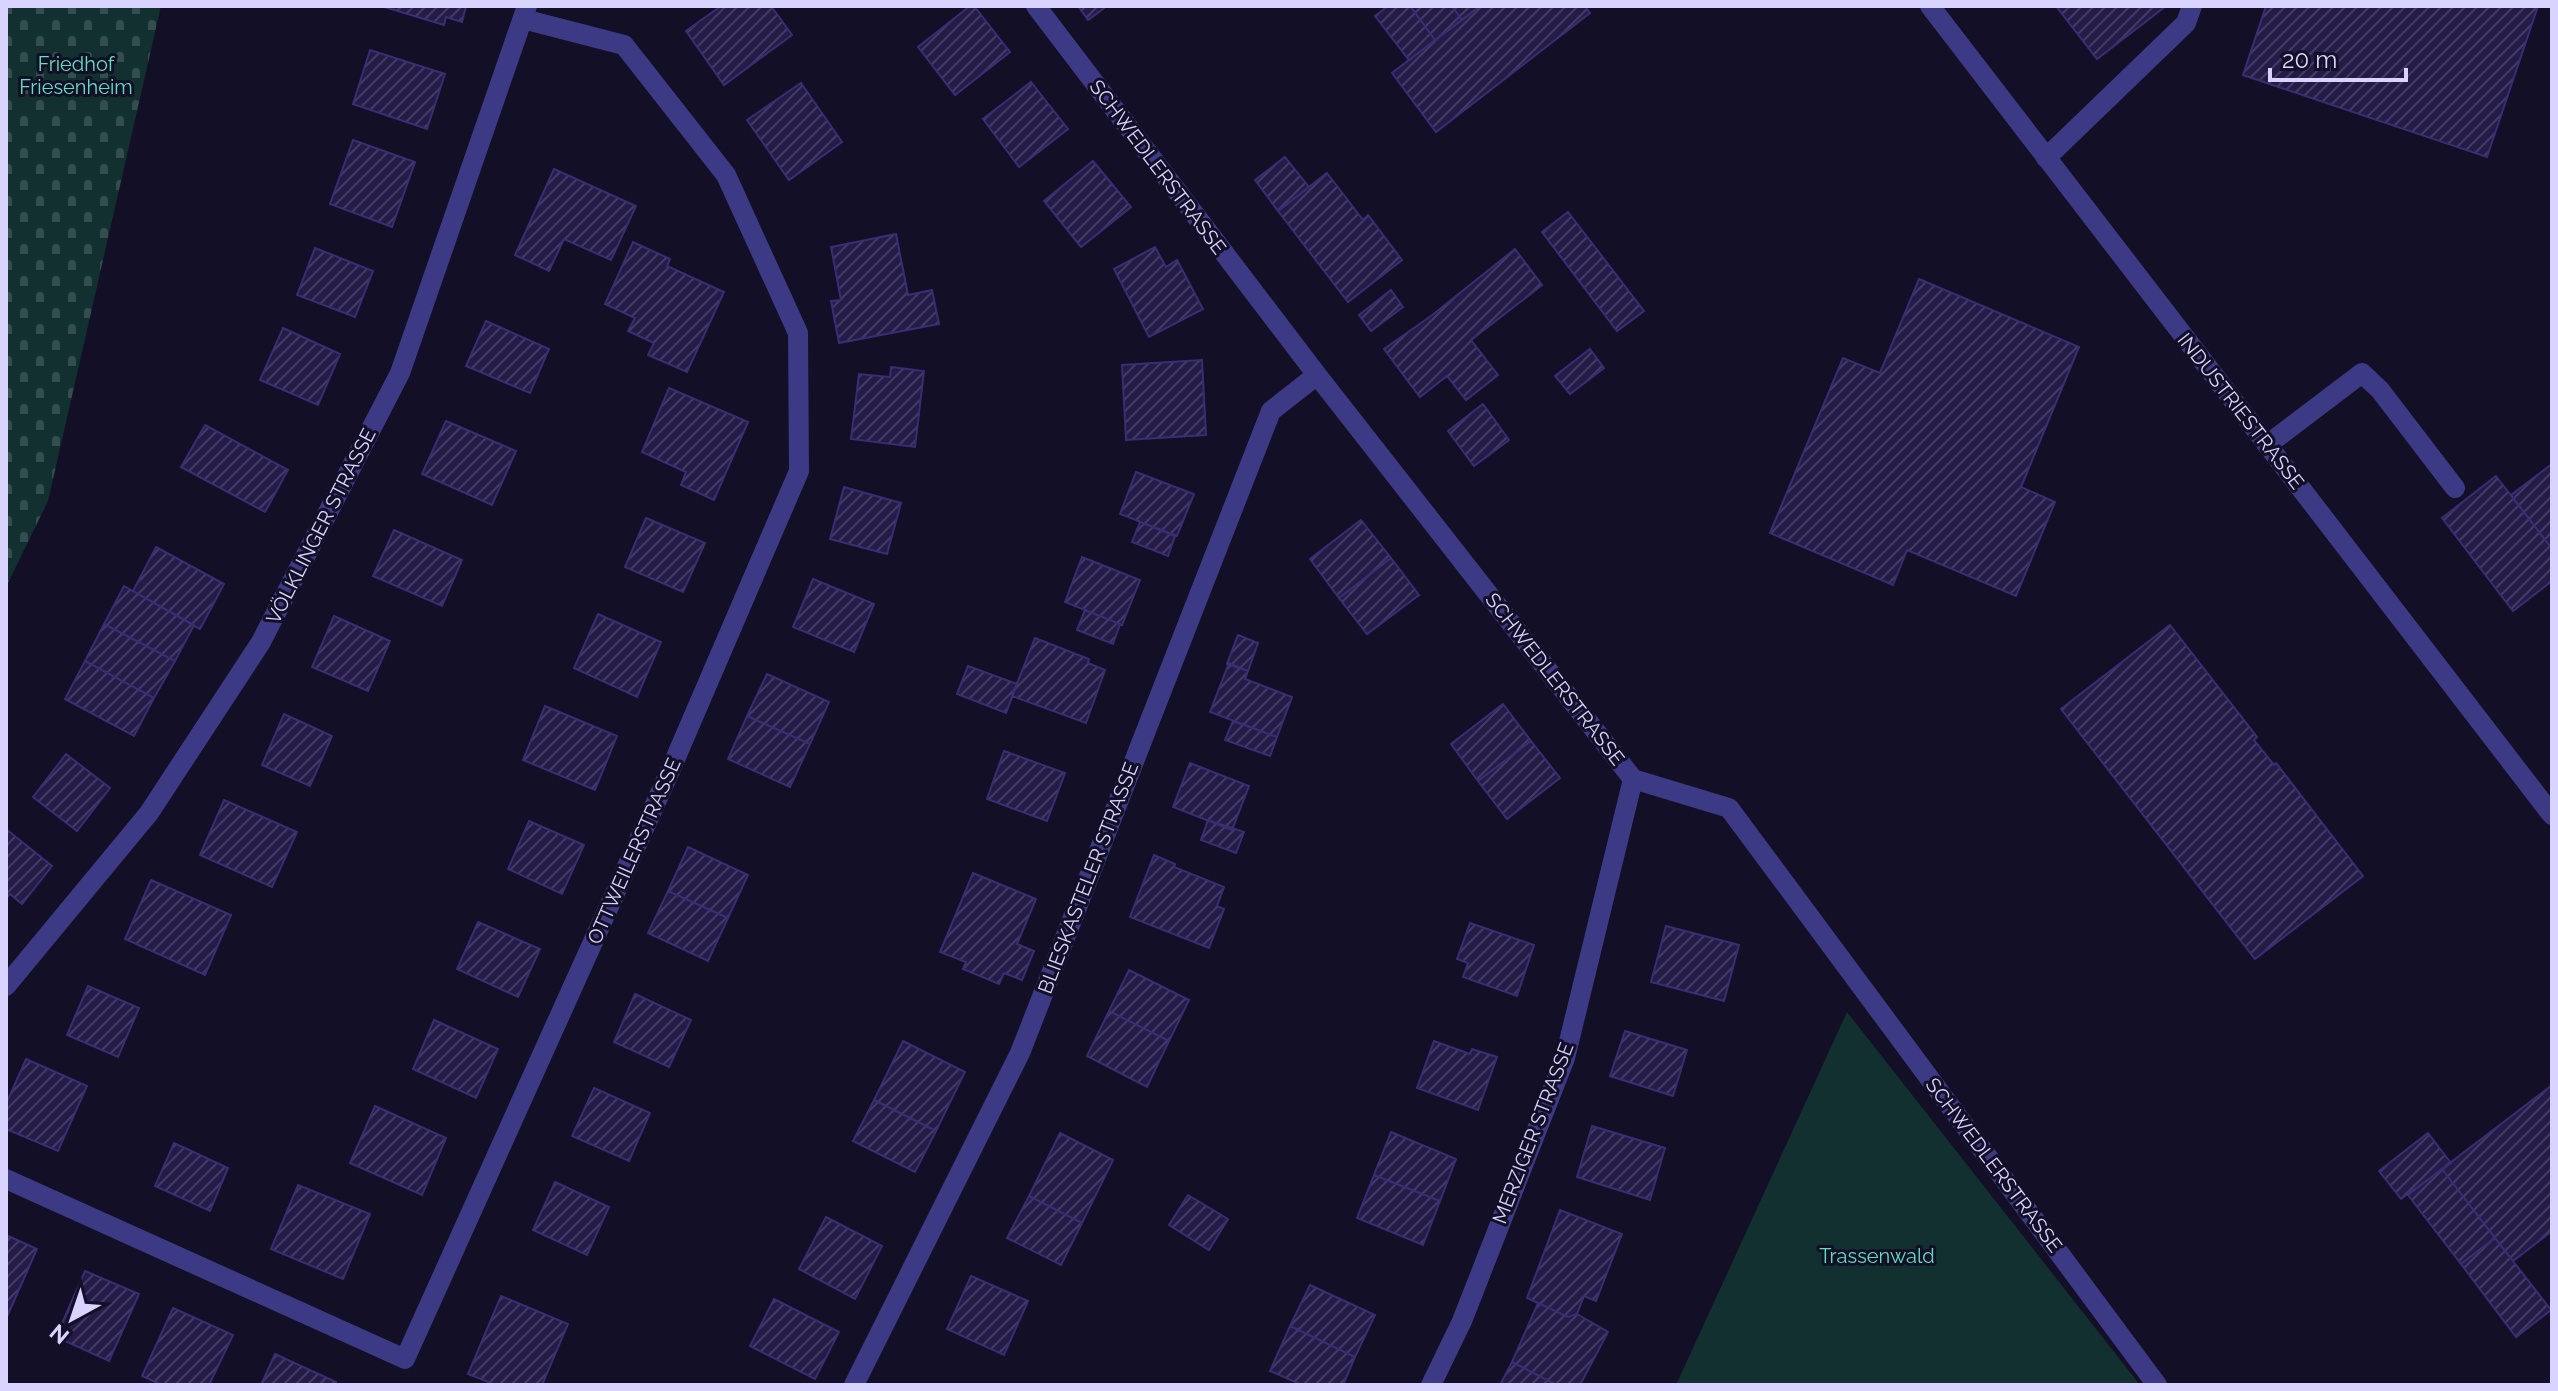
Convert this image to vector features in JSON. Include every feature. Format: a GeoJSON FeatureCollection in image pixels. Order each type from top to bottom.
{"type":"FeatureCollection","features":[{"type":"Feature","properties":{"kind":"street","name":"SCHWEDLERSTRASSE"},"geometry":{"type":"LineString","coordinates":[[1036,6],[1317,375],[1633,779],[1729,808],[2157,1385]]}},
{"type":"Feature","properties":{"kind":"street","name":"INDUSTRIESTRASSE"},"geometry":{"type":"LineString","coordinates":[[1930,6],[2552,815]]}},
{"type":"Feature","properties":{"kind":"street"},"geometry":{"type":"LineString","coordinates":[[2046,158],[2186,23],[2192,6]]}},
{"type":"Feature","properties":{"kind":"street","name":"VÖLKLINGER STRASSE"},"geometry":{"type":"LineString","coordinates":[[6,986],[149,813],[261,642],[400,373],[525,12]]}},
{"type":"Feature","properties":{"kind":"street","name":"OTTWEILERSTRASSE"},"geometry":{"type":"LineString","coordinates":[[6,1179],[405,1359],[663,786],[799,471],[798,333],[726,175],[624,45],[525,12]]}},
{"type":"Feature","properties":{"kind":"street"},"geometry":{"type":"LineString","coordinates":[[2267,445],[2362,373],[2380,390],[2455,488]]}},
{"type":"Feature","properties":{"kind":"street","name":"BLIESKASTELER STRASSE"},"geometry":{"type":"LineString","coordinates":[[854,1385],[1020,1053],[1271,411],[1317,375]]}},
{"type":"Feature","properties":{"kind":"street","name":"MERZIGER STRASSE"},"geometry":{"type":"LineString","coordinates":[[1431,1385],[1462,1321],[1565,1058],[1633,779]]}},
{"type":"Feature","properties":{"kind":"green space","name":"Friedhof Friesenheim"},"geometry":{"type":"Polygon","coordinates":[[[6,6],[161,6],[48,501],[6,587],[6,6]]]}},
{"type":"Feature","properties":{"kind":"green space","name":"Trassenwald"},"geometry":{"type":"Polygon","coordinates":[[[1847,1012],[2140,1385],[1676,1385],[1847,1012]]]}},
{"type":"Feature","properties":{"kind":"building"},"geometry":{"type":"Polygon","coordinates":[[[381,6],[466,6],[462,22],[446,17],[444,25],[381,6]]]}},
{"type":"Feature","properties":{"kind":"building"},"geometry":{"type":"Polygon","coordinates":[[[721,6],[771,6],[792,35],[724,85],[686,31],[721,6]]]}},
{"type":"Feature","properties":{"kind":"building"},"geometry":{"type":"Polygon","coordinates":[[[974,6],[1010,52],[955,95],[918,47],[974,6]]]}},
{"type":"Feature","properties":{"kind":"building"},"geometry":{"type":"Polygon","coordinates":[[[1078,6],[1107,6],[1088,20],[1078,6]]]}},
{"type":"Feature","properties":{"kind":"building"},"geometry":{"type":"Polygon","coordinates":[[[1388,6],[1410,6],[1435,40],[1409,60],[1375,16],[1388,6]]]}},
{"type":"Feature","properties":{"kind":"building"},"geometry":{"type":"Polygon","coordinates":[[[1413,6],[1452,6],[1462,20],[1435,40],[1413,6]]]}},
{"type":"Feature","properties":{"kind":"building"},"geometry":{"type":"Polygon","coordinates":[[[1452,6],[1480,6],[1462,20],[1452,6]]]}},
{"type":"Feature","properties":{"kind":"building"},"geometry":{"type":"Polygon","coordinates":[[[1480,6],[1585,6],[1590,13],[1436,132],[1392,73],[1480,6]]]}},
{"type":"Feature","properties":{"kind":"building"},"geometry":{"type":"Polygon","coordinates":[[[2056,6],[2166,6],[2097,59],[2056,6]]]}},
{"type":"Feature","properties":{"kind":"building"},"geometry":{"type":"Polygon","coordinates":[[[2266,6],[2538,6],[2487,157],[2243,75],[2266,6]]]}},
{"type":"Feature","properties":{"kind":"building"},"geometry":{"type":"Polygon","coordinates":[[[370,50],[445,74],[427,129],[353,104],[370,50]]]}},
{"type":"Feature","properties":{"kind":"building"},"geometry":{"type":"Polygon","coordinates":[[[1031,82],[1068,129],[1019,167],[983,119],[1031,82]]]}},
{"type":"Feature","properties":{"kind":"building"},"geometry":{"type":"Polygon","coordinates":[[[801,83],[842,142],[789,180],[747,120],[801,83]]]}},
{"type":"Feature","properties":{"kind":"building"},"geometry":{"type":"Polygon","coordinates":[[[353,140],[415,162],[392,227],[330,204],[353,140]]]}},
{"type":"Feature","properties":{"kind":"building"},"geometry":{"type":"Polygon","coordinates":[[[1285,157],[1309,187],[1278,211],[1255,180],[1285,157]]]}},
{"type":"Feature","properties":{"kind":"building"},"geometry":{"type":"Polygon","coordinates":[[[1093,161],[1131,207],[1081,247],[1044,201],[1093,161]]]}},
{"type":"Feature","properties":{"kind":"building"},"geometry":{"type":"Polygon","coordinates":[[[554,169],[636,206],[611,260],[564,239],[549,271],[515,255],[554,169]]]}},
{"type":"Feature","properties":{"kind":"building"},"geometry":{"type":"Polygon","coordinates":[[[1327,173],[1363,220],[1368,215],[1402,260],[1348,302],[1278,211],[1327,173]]]}},
{"type":"Feature","properties":{"kind":"building"},"geometry":{"type":"Polygon","coordinates":[[[1568,212],[1644,311],[1617,331],[1542,232],[1568,212]]]}},
{"type":"Feature","properties":{"kind":"building"},"geometry":{"type":"Polygon","coordinates":[[[896,234],[908,295],[932,290],[939,324],[839,343],[831,301],[841,300],[831,247],[896,234]]]}},
{"type":"Feature","properties":{"kind":"building"},"geometry":{"type":"Polygon","coordinates":[[[633,242],[670,259],[667,266],[724,292],[687,372],[648,355],[654,343],[628,331],[635,318],[605,304],[633,242]]]}},
{"type":"Feature","properties":{"kind":"building"},"geometry":{"type":"Polygon","coordinates":[[[1155,247],[1166,267],[1177,260],[1203,309],[1149,337],[1114,269],[1155,247]]]}},
{"type":"Feature","properties":{"kind":"building"},"geometry":{"type":"Polygon","coordinates":[[[315,248],[373,271],[355,317],[297,295],[315,248]]]}},
{"type":"Feature","properties":{"kind":"building"},"geometry":{"type":"Polygon","coordinates":[[[1515,249],[1542,285],[1471,340],[1498,375],[1466,400],[1447,376],[1420,397],[1384,349],[1515,249]]]}},
{"type":"Feature","properties":{"kind":"building"},"geometry":{"type":"Polygon","coordinates":[[[1919,279],[2079,347],[2021,487],[2055,502],[2016,596],[1907,550],[1893,585],[1770,533],[1843,358],[1880,373],[1919,279]]]}},
{"type":"Feature","properties":{"kind":"building"},"geometry":{"type":"Polygon","coordinates":[[[1391,290],[1403,307],[1371,331],[1359,315],[1391,290]]]}},
{"type":"Feature","properties":{"kind":"building"},"geometry":{"type":"Polygon","coordinates":[[[486,321],[549,349],[530,393],[466,366],[486,321]]]}},
{"type":"Feature","properties":{"kind":"building"},"geometry":{"type":"Polygon","coordinates":[[[283,328],[340,354],[318,405],[260,380],[283,328]]]}},
{"type":"Feature","properties":{"kind":"building"},"geometry":{"type":"Polygon","coordinates":[[[1590,349],[1604,368],[1570,394],[1555,376],[1590,349]]]}},
{"type":"Feature","properties":{"kind":"building"},"geometry":{"type":"Polygon","coordinates":[[[1202,360],[1206,435],[1126,440],[1122,365],[1202,360]]]}},
{"type":"Feature","properties":{"kind":"building"},"geometry":{"type":"Polygon","coordinates":[[[891,367],[924,371],[915,447],[851,439],[859,374],[890,377],[891,367]]]}},
{"type":"Feature","properties":{"kind":"building"},"geometry":{"type":"Polygon","coordinates":[[[669,388],[748,422],[714,500],[681,485],[686,472],[642,452],[669,388]]]}},
{"type":"Feature","properties":{"kind":"building"},"geometry":{"type":"Polygon","coordinates":[[[1483,404],[1509,440],[1474,466],[1448,431],[1483,404]]]}},
{"type":"Feature","properties":{"kind":"building"},"geometry":{"type":"Polygon","coordinates":[[[446,421],[516,451],[492,505],[422,474],[446,421]]]}},
{"type":"Feature","properties":{"kind":"building"},"geometry":{"type":"Polygon","coordinates":[[[205,425],[288,470],[265,512],[181,467],[205,425]]]}},
{"type":"Feature","properties":{"kind":"building"},"geometry":{"type":"Polygon","coordinates":[[[2552,464],[2552,549],[2511,495],[2552,464]]]}},
{"type":"Feature","properties":{"kind":"building"},"geometry":{"type":"Polygon","coordinates":[[[1136,472],[1194,494],[1177,536],[1120,514],[1136,472]]]}},
{"type":"Feature","properties":{"kind":"building"},"geometry":{"type":"Polygon","coordinates":[[[2496,476],[2552,549],[2552,581],[2513,611],[2442,518],[2496,476]]]}},
{"type":"Feature","properties":{"kind":"building"},"geometry":{"type":"Polygon","coordinates":[[[844,487],[901,503],[887,554],[830,539],[844,487]]]}},
{"type":"Feature","properties":{"kind":"building"},"geometry":{"type":"Polygon","coordinates":[[[646,518],[705,543],[683,592],[625,567],[646,518]]]}},
{"type":"Feature","properties":{"kind":"building"},"geometry":{"type":"Polygon","coordinates":[[[1361,520],[1391,558],[1339,598],[1310,559],[1361,520]]]}},
{"type":"Feature","properties":{"kind":"building"},"geometry":{"type":"Polygon","coordinates":[[[1140,522],[1175,536],[1168,556],[1132,542],[1140,522]]]}},
{"type":"Feature","properties":{"kind":"building"},"geometry":{"type":"Polygon","coordinates":[[[394,530],[462,560],[442,606],[373,576],[394,530]]]}},
{"type":"Feature","properties":{"kind":"building"},"geometry":{"type":"Polygon","coordinates":[[[156,547],[224,584],[200,629],[133,591],[156,547]]]}},
{"type":"Feature","properties":{"kind":"building"},"geometry":{"type":"Polygon","coordinates":[[[1082,557],[1140,580],[1122,625],[1065,602],[1082,557]]]}},
{"type":"Feature","properties":{"kind":"building"},"geometry":{"type":"Polygon","coordinates":[[[1391,558],[1419,595],[1367,634],[1339,598],[1391,558]]]}},
{"type":"Feature","properties":{"kind":"building"},"geometry":{"type":"Polygon","coordinates":[[[813,579],[874,604],[854,652],[793,627],[813,579]]]}},
{"type":"Feature","properties":{"kind":"building"},"geometry":{"type":"Polygon","coordinates":[[[124,586],[194,625],[175,661],[104,624],[124,586]]]}},
{"type":"Feature","properties":{"kind":"building"},"geometry":{"type":"Polygon","coordinates":[[[1085,610],[1120,624],[1113,644],[1077,630],[1085,610]]]}},
{"type":"Feature","properties":{"kind":"building"},"geometry":{"type":"Polygon","coordinates":[[[598,614],[661,642],[637,697],[574,668],[598,614]]]}},
{"type":"Feature","properties":{"kind":"building"},"geometry":{"type":"Polygon","coordinates":[[[334,616],[390,641],[368,691],[312,667],[334,616]]]}},
{"type":"Feature","properties":{"kind":"building"},"geometry":{"type":"Polygon","coordinates":[[[104,624],[175,661],[154,698],[85,661],[104,624]]]}},
{"type":"Feature","properties":{"kind":"building"},"geometry":{"type":"Polygon","coordinates":[[[2170,625],[2257,737],[2254,740],[2274,765],[2276,763],[2363,876],[2255,959],[2061,709],[2170,625]]]}},
{"type":"Feature","properties":{"kind":"building"},"geometry":{"type":"Polygon","coordinates":[[[1238,635],[1258,643],[1248,671],[1227,664],[1238,635]]]}},
{"type":"Feature","properties":{"kind":"building"},"geometry":{"type":"Polygon","coordinates":[[[1035,638],[1089,659],[1088,663],[1105,670],[1086,723],[1012,696],[1035,638]]]}},
{"type":"Feature","properties":{"kind":"building"},"geometry":{"type":"Polygon","coordinates":[[[85,661],[154,698],[134,736],[65,699],[85,661]]]}},
{"type":"Feature","properties":{"kind":"building"},"geometry":{"type":"Polygon","coordinates":[[[1229,663],[1248,671],[1245,679],[1292,697],[1277,737],[1210,712],[1229,663]]]}},
{"type":"Feature","properties":{"kind":"building"},"geometry":{"type":"Polygon","coordinates":[[[968,666],[1017,684],[1006,713],[957,694],[968,666]]]}},
{"type":"Feature","properties":{"kind":"building"},"geometry":{"type":"Polygon","coordinates":[[[767,674],[829,702],[810,744],[747,716],[767,674]]]}},
{"type":"Feature","properties":{"kind":"building"},"geometry":{"type":"Polygon","coordinates":[[[1503,704],[1531,741],[1478,781],[1451,744],[1503,704]]]}},
{"type":"Feature","properties":{"kind":"building"},"geometry":{"type":"Polygon","coordinates":[[[545,706],[617,736],[595,790],[523,760],[545,706]]]}},
{"type":"Feature","properties":{"kind":"building"},"geometry":{"type":"Polygon","coordinates":[[[284,714],[332,736],[310,786],[262,765],[284,714]]]}},
{"type":"Feature","properties":{"kind":"building"},"geometry":{"type":"Polygon","coordinates":[[[747,716],[810,744],[790,787],[728,759],[747,716]]]}},
{"type":"Feature","properties":{"kind":"building"},"geometry":{"type":"Polygon","coordinates":[[[1233,721],[1277,737],[1270,756],[1225,740],[1233,721]]]}},
{"type":"Feature","properties":{"kind":"building"},"geometry":{"type":"Polygon","coordinates":[[[1531,741],[1560,778],[1507,819],[1478,781],[1531,741]]]}},
{"type":"Feature","properties":{"kind":"building"},"geometry":{"type":"Polygon","coordinates":[[[1004,751],[1065,773],[1047,821],[987,799],[1004,751]]]}},
{"type":"Feature","properties":{"kind":"building"},"geometry":{"type":"Polygon","coordinates":[[[66,754],[110,788],[77,831],[33,797],[66,754]]]}},
{"type":"Feature","properties":{"kind":"building"},"geometry":{"type":"Polygon","coordinates":[[[1190,763],[1249,786],[1232,830],[1173,807],[1190,763]]]}},
{"type":"Feature","properties":{"kind":"building"},"geometry":{"type":"Polygon","coordinates":[[[224,800],[297,832],[272,887],[200,855],[224,800]]]}},
{"type":"Feature","properties":{"kind":"building"},"geometry":{"type":"Polygon","coordinates":[[[1208,820],[1244,832],[1236,853],[1201,840],[1208,820]]]}},
{"type":"Feature","properties":{"kind":"building"},"geometry":{"type":"Polygon","coordinates":[[[529,821],[584,845],[562,894],[508,869],[529,821]]]}},
{"type":"Feature","properties":{"kind":"building"},"geometry":{"type":"Polygon","coordinates":[[[6,829],[52,866],[22,904],[10,894],[6,899],[6,829]]]}},
{"type":"Feature","properties":{"kind":"building"},"geometry":{"type":"Polygon","coordinates":[[[688,847],[748,875],[728,918],[668,891],[688,847]]]}},
{"type":"Feature","properties":{"kind":"building"},"geometry":{"type":"Polygon","coordinates":[[[1154,855],[1175,864],[1174,867],[1224,887],[1217,906],[1224,909],[1209,948],[1130,917],[1154,855]]]}},
{"type":"Feature","properties":{"kind":"building"},"geometry":{"type":"Polygon","coordinates":[[[973,873],[1036,899],[1017,944],[1034,951],[1022,980],[1004,973],[999,984],[963,969],[966,962],[940,952],[973,873]]]}},
{"type":"Feature","properties":{"kind":"building"},"geometry":{"type":"Polygon","coordinates":[[[151,880],[231,915],[205,975],[125,939],[151,880]]]}},
{"type":"Feature","properties":{"kind":"building"},"geometry":{"type":"Polygon","coordinates":[[[668,891],[728,918],[708,961],[648,933],[668,891]]]}},
{"type":"Feature","properties":{"kind":"building"},"geometry":{"type":"Polygon","coordinates":[[[478,922],[540,949],[518,997],[457,969],[478,922]]]}},
{"type":"Feature","properties":{"kind":"building"},"geometry":{"type":"Polygon","coordinates":[[[1470,923],[1534,945],[1517,996],[1463,977],[1468,963],[1457,959],[1470,923]]]}},
{"type":"Feature","properties":{"kind":"building"},"geometry":{"type":"Polygon","coordinates":[[[1666,926],[1739,945],[1724,1001],[1651,982],[1666,926]]]}},
{"type":"Feature","properties":{"kind":"building"},"geometry":{"type":"Polygon","coordinates":[[[1129,970],[1189,1000],[1169,1041],[1109,1011],[1129,970]]]}},
{"type":"Feature","properties":{"kind":"building"},"geometry":{"type":"Polygon","coordinates":[[[88,986],[139,1008],[118,1057],[67,1035],[88,986]]]}},
{"type":"Feature","properties":{"kind":"building"},"geometry":{"type":"Polygon","coordinates":[[[635,994],[691,1020],[669,1067],[614,1042],[635,994]]]}},
{"type":"Feature","properties":{"kind":"building"},"geometry":{"type":"Polygon","coordinates":[[[1109,1011],[1169,1041],[1147,1087],[1087,1056],[1109,1011]]]}},
{"type":"Feature","properties":{"kind":"building"},"geometry":{"type":"Polygon","coordinates":[[[434,1020],[498,1049],[476,1098],[413,1069],[434,1020]]]}},
{"type":"Feature","properties":{"kind":"building"},"geometry":{"type":"Polygon","coordinates":[[[1625,1031],[1687,1050],[1673,1096],[1610,1076],[1625,1031]]]}},
{"type":"Feature","properties":{"kind":"building"},"geometry":{"type":"Polygon","coordinates":[[[903,1041],[965,1072],[936,1131],[874,1100],[903,1041]]]}},
{"type":"Feature","properties":{"kind":"building"},"geometry":{"type":"Polygon","coordinates":[[[1434,1041],[1470,1054],[1472,1049],[1497,1057],[1478,1110],[1417,1088],[1434,1041]]]}},
{"type":"Feature","properties":{"kind":"building"},"geometry":{"type":"Polygon","coordinates":[[[26,1059],[87,1086],[58,1151],[6,1129],[6,1104],[26,1059]]]}},
{"type":"Feature","properties":{"kind":"building"},"geometry":{"type":"Polygon","coordinates":[[[2552,1085],[2552,1231],[2513,1261],[2442,1169],[2552,1085]]]}},
{"type":"Feature","properties":{"kind":"building"},"geometry":{"type":"Polygon","coordinates":[[[594,1088],[650,1113],[629,1161],[572,1136],[594,1088]]]}},
{"type":"Feature","properties":{"kind":"building"},"geometry":{"type":"Polygon","coordinates":[[[874,1100],[936,1131],[915,1172],[853,1141],[874,1100]]]}},
{"type":"Feature","properties":{"kind":"building"},"geometry":{"type":"Polygon","coordinates":[[[375,1106],[446,1138],[422,1195],[350,1163],[375,1106]]]}},
{"type":"Feature","properties":{"kind":"building"},"geometry":{"type":"Polygon","coordinates":[[[1592,1126],[1665,1148],[1650,1200],[1577,1177],[1592,1126]]]}},
{"type":"Feature","properties":{"kind":"building"},"geometry":{"type":"Polygon","coordinates":[[[1391,1132],[1456,1159],[1440,1201],[1374,1175],[1391,1132]]]}},
{"type":"Feature","properties":{"kind":"building"},"geometry":{"type":"Polygon","coordinates":[[[1060,1133],[1113,1160],[1082,1223],[1029,1196],[1060,1133]]]}},
{"type":"Feature","properties":{"kind":"building"},"geometry":{"type":"Polygon","coordinates":[[[2428,1133],[2451,1163],[2401,1199],[2379,1171],[2428,1133]]]}},
{"type":"Feature","properties":{"kind":"building"},"geometry":{"type":"Polygon","coordinates":[[[174,1143],[228,1168],[210,1211],[155,1186],[174,1143]]]}},
{"type":"Feature","properties":{"kind":"building"},"geometry":{"type":"Polygon","coordinates":[[[2442,1169],[2495,1238],[2461,1264],[2408,1195],[2442,1169]]]}},
{"type":"Feature","properties":{"kind":"building"},"geometry":{"type":"Polygon","coordinates":[[[1374,1175],[1440,1201],[1423,1245],[1357,1218],[1374,1175]]]}},
{"type":"Feature","properties":{"kind":"building"},"geometry":{"type":"Polygon","coordinates":[[[555,1182],[609,1207],[587,1255],[533,1230],[555,1182]]]}},
{"type":"Feature","properties":{"kind":"building"},"geometry":{"type":"Polygon","coordinates":[[[298,1185],[370,1214],[343,1279],[271,1249],[298,1185]]]}},
{"type":"Feature","properties":{"kind":"building"},"geometry":{"type":"Polygon","coordinates":[[[1188,1195],[1228,1219],[1209,1250],[1169,1225],[1188,1195]]]}},
{"type":"Feature","properties":{"kind":"building"},"geometry":{"type":"Polygon","coordinates":[[[1029,1196],[1082,1223],[1061,1265],[1007,1238],[1029,1196]]]}},
{"type":"Feature","properties":{"kind":"building"},"geometry":{"type":"Polygon","coordinates":[[[1560,1210],[1622,1234],[1596,1301],[1584,1296],[1577,1314],[1568,1317],[1527,1298],[1560,1210]]]}},
{"type":"Feature","properties":{"kind":"building"},"geometry":{"type":"Polygon","coordinates":[[[826,1217],[882,1246],[855,1299],[799,1269],[826,1217]]]}},
{"type":"Feature","properties":{"kind":"building"},"geometry":{"type":"Polygon","coordinates":[[[6,1235],[37,1249],[6,1319],[6,1235]]]}},
{"type":"Feature","properties":{"kind":"building"},"geometry":{"type":"Polygon","coordinates":[[[2495,1238],[2551,1310],[2516,1337],[2461,1264],[2495,1238]]]}},
{"type":"Feature","properties":{"kind":"building"},"geometry":{"type":"Polygon","coordinates":[[[85,1271],[139,1294],[109,1361],[56,1337],[85,1271]]]}},
{"type":"Feature","properties":{"kind":"building"},"geometry":{"type":"Polygon","coordinates":[[[971,1276],[1028,1301],[1004,1355],[947,1329],[971,1276]]]}},
{"type":"Feature","properties":{"kind":"building"},"geometry":{"type":"Polygon","coordinates":[[[1310,1285],[1375,1315],[1355,1357],[1290,1326],[1310,1285]]]}},
{"type":"Feature","properties":{"kind":"building"},"geometry":{"type":"Polygon","coordinates":[[[501,1296],[568,1324],[542,1385],[496,1385],[468,1374],[501,1296]]]}},
{"type":"Feature","properties":{"kind":"building"},"geometry":{"type":"Polygon","coordinates":[[[774,1299],[839,1332],[815,1379],[750,1346],[774,1299]]]}},
{"type":"Feature","properties":{"kind":"building"},"geometry":{"type":"Polygon","coordinates":[[[1538,1303],[1568,1317],[1577,1314],[1608,1332],[1580,1385],[1557,1385],[1512,1362],[1538,1303]]]}},
{"type":"Feature","properties":{"kind":"building"},"geometry":{"type":"Polygon","coordinates":[[[173,1308],[233,1335],[209,1385],[162,1385],[142,1376],[173,1308]]]}},
{"type":"Feature","properties":{"kind":"building"},"geometry":{"type":"Polygon","coordinates":[[[1290,1326],[1355,1357],[1343,1385],[1302,1385],[1270,1371],[1290,1326]]]}},
{"type":"Feature","properties":{"kind":"building"},"geometry":{"type":"Polygon","coordinates":[[[275,1354],[336,1382],[335,1385],[261,1385],[275,1354]]]}},
{"type":"Feature","properties":{"kind":"building"},"geometry":{"type":"Polygon","coordinates":[[[1512,1362],[1557,1385],[1500,1385],[1512,1362]]]}}]}
